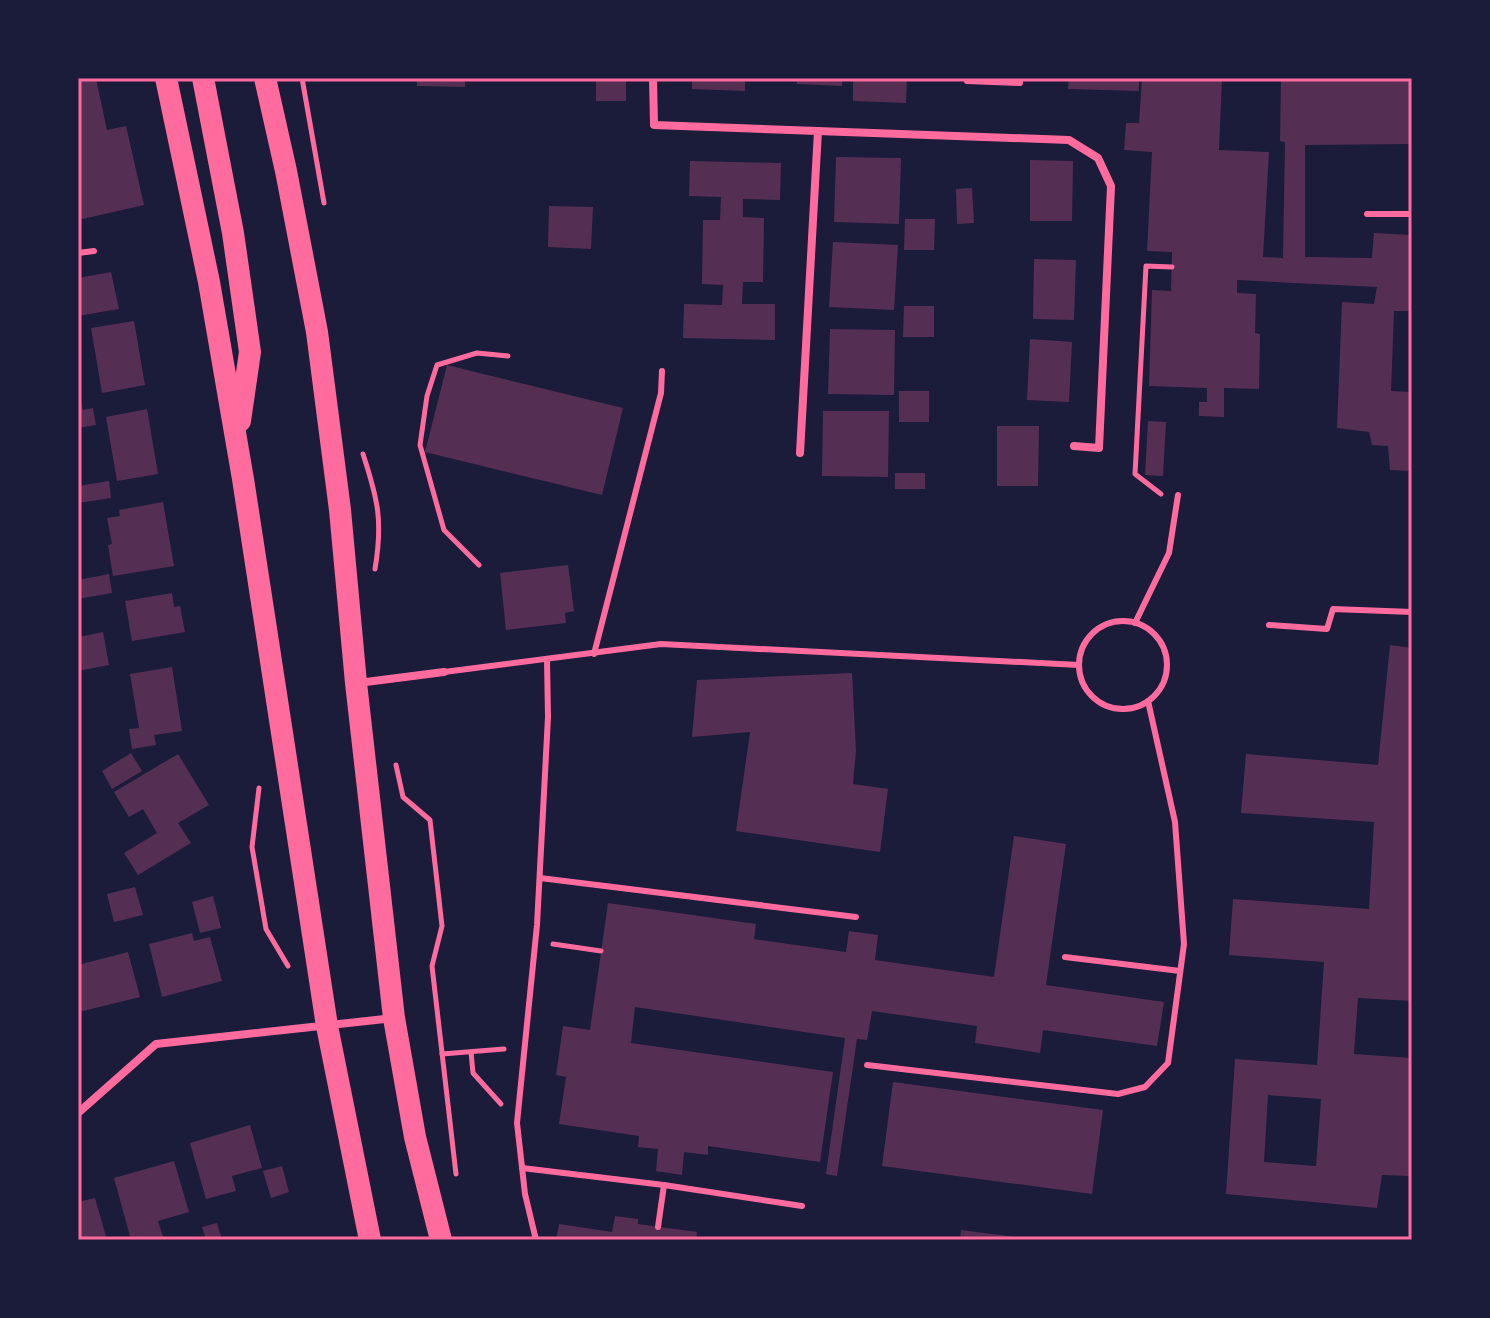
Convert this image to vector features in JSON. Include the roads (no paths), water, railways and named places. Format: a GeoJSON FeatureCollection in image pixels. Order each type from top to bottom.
{"type":"FeatureCollection","features":[{"type":"Feature","properties":{"kind":"highway"},"geometry":{"type":"LineString","coordinates":[[166,78],[209,282],[237,442],[327,1026],[370,1240]]}},
{"type":"Feature","properties":{"kind":"highway"},"geometry":{"type":"LineString","coordinates":[[203,78],[233,233],[250,352],[237,442]]}},
{"type":"Feature","properties":{"kind":"highway"},"geometry":{"type":"LineString","coordinates":[[265,78],[317,332],[341,522],[394,1018],[415,1137],[441,1240]]}},
{"type":"Feature","properties":{"kind":"street"},"geometry":{"type":"LineString","coordinates":[[653,78],[654,125],[1069,140],[1098,158],[1111,186],[1099,448],[1074,446]]}},
{"type":"Feature","properties":{"kind":"street"},"geometry":{"type":"LineString","coordinates":[[800,453],[818,131]]}},
{"type":"Feature","properties":{"kind":"street"},"geometry":{"type":"LineString","coordinates":[[356,683],[444,672]]}},
{"type":"Feature","properties":{"kind":"street"},"geometry":{"type":"LineString","coordinates":[[78,1113],[156,1044],[394,1018]]}},
{"type":"Feature","properties":{"kind":"lane"},"geometry":{"type":"LineString","coordinates":[[967,78],[967,81],[1020,83]]}},
{"type":"Feature","properties":{"kind":"lane"},"geometry":{"type":"LineString","coordinates":[[1367,214],[1412,214]]}},
{"type":"Feature","properties":{"kind":"lane"},"geometry":{"type":"LineString","coordinates":[[78,253],[94,251]]}},
{"type":"Feature","properties":{"kind":"lane"},"geometry":{"type":"LineString","coordinates":[[594,654],[661,393],[662,371]]}},
{"type":"Feature","properties":{"kind":"lane"},"geometry":{"type":"LineString","coordinates":[[1135,623],[1169,553],[1178,495]]}},
{"type":"Feature","properties":{"kind":"lane"},"geometry":{"type":"LineString","coordinates":[[1269,625],[1327,629],[1333,609],[1412,612]]}},
{"type":"Feature","properties":{"kind":"lane"},"geometry":{"type":"LineString","coordinates":[[1120,621],[1148,629],[1165,651],[1167,665],[1158,691],[1148,701],[1135,708],[1119,709],[1105,705],[1091,695],[1082,681],[1079,665],[1083,648],[1092,634],[1105,625],[1120,621]]}},
{"type":"Feature","properties":{"kind":"lane"},"geometry":{"type":"LineString","coordinates":[[444,672],[661,644],[1079,665]]}},
{"type":"Feature","properties":{"kind":"lane"},"geometry":{"type":"LineString","coordinates":[[536,1240],[517,1123],[536,941],[548,717],[547,660]]}},
{"type":"Feature","properties":{"kind":"lane"},"geometry":{"type":"LineString","coordinates":[[867,1065],[1118,1094],[1145,1087],[1168,1063],[1184,944],[1175,822],[1148,701]]}},
{"type":"Feature","properties":{"kind":"lane"},"geometry":{"type":"LineString","coordinates":[[540,878],[856,917]]}},
{"type":"Feature","properties":{"kind":"lane"},"geometry":{"type":"LineString","coordinates":[[1065,957],[1180,971]]}},
{"type":"Feature","properties":{"kind":"lane"},"geometry":{"type":"LineString","coordinates":[[522,1168],[802,1206]]}},
{"type":"Feature","properties":{"kind":"lane"},"geometry":{"type":"LineString","coordinates":[[658,1227],[664,1185]]}}]}
